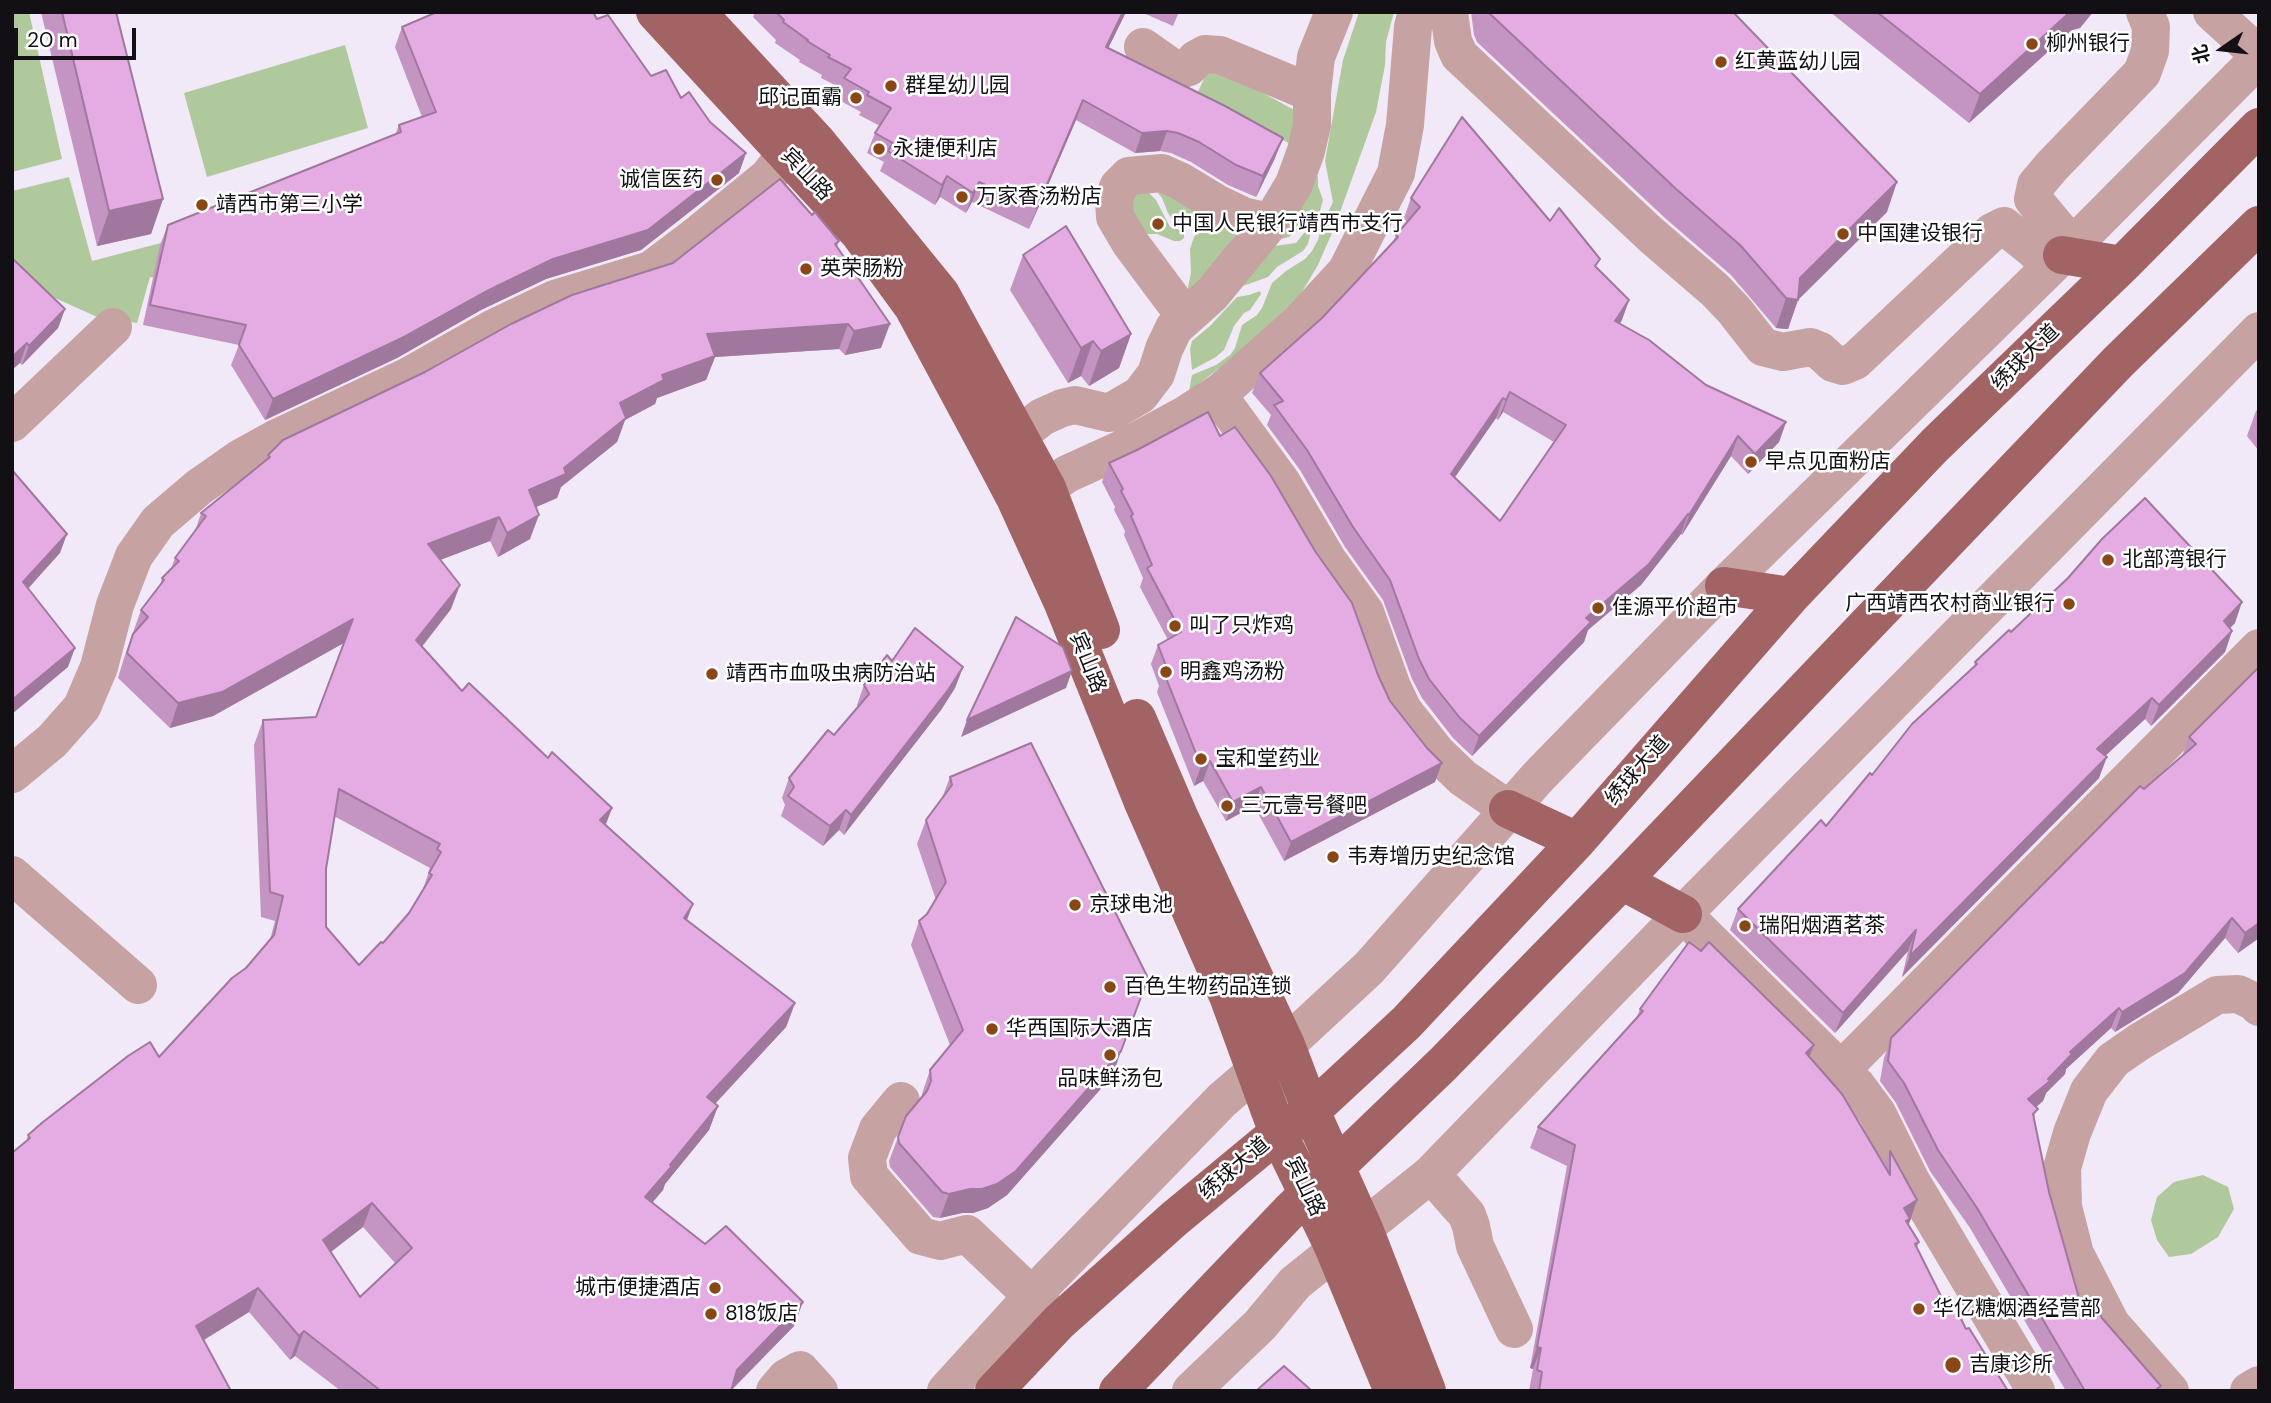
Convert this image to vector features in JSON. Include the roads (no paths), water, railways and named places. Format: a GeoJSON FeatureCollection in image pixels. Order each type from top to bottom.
{"type":"FeatureCollection","features":[{"type":"Feature","properties":{"kind":"main road","name":"宾山路"},"geometry":{"type":"LineString","coordinates":[[655,12],[859,233],[913,307],[1016,500],[1062,601],[1142,800],[1228,996],[1278,1133],[1308,1195],[1350,1240],[1427,1391]]}},
{"type":"Feature","properties":{"kind":"main road","name":"宾山路"},"geometry":{"type":"LineString","coordinates":[[697,12],[818,143],[941,295],[1047,488],[1109,650],[1179,816],[1286,1045],[1335,1169],[1350,1240],[1393,1391]]}},
{"type":"Feature","properties":{"kind":"main road","name":"绣球大道"},"geometry":{"type":"LineString","coordinates":[[994,1391],[1046,1309],[1174,1219],[1278,1133],[1311,1111],[1406,1023],[1577,841],[1791,596],[1935,445],[2122,265],[2259,127]]}},
{"type":"Feature","properties":{"kind":"main road"},"geometry":{"type":"LineString","coordinates":[[1118,1391],[1289,1212],[1443,1064],[1622,881],[2118,362],[2259,225]]}},
{"type":"Feature","properties":{"kind":"main road"},"geometry":{"type":"LineString","coordinates":[[2062,256],[2122,265]]}},
{"type":"Feature","properties":{"kind":"main road"},"geometry":{"type":"LineString","coordinates":[[1724,586],[1791,596]]}},
{"type":"Feature","properties":{"kind":"main road"},"geometry":{"type":"LineString","coordinates":[[1508,809],[1577,841]]}},
{"type":"Feature","properties":{"kind":"main road"},"geometry":{"type":"LineString","coordinates":[[1622,881],[1683,914]]}},
{"type":"Feature","properties":{"kind":"street"},"geometry":{"type":"LineString","coordinates":[[1019,435],[1042,417],[1062,408],[1076,405],[1109,413],[1140,394],[1156,374],[1174,328],[1213,294],[1273,219],[1294,184],[1306,151],[1312,125],[1316,57],[1334,12]]}},
{"type":"Feature","properties":{"kind":"street"},"geometry":{"type":"LineString","coordinates":[[1047,488],[1067,474],[1122,449],[1185,415],[1217,394],[1299,323],[1346,272],[1396,173],[1405,125],[1413,27],[1417,12]]}},
{"type":"Feature","properties":{"kind":"street"},"geometry":{"type":"LineString","coordinates":[[2062,256],[2034,199],[2036,185],[2142,74],[2150,51],[2151,27],[2145,12]]}},
{"type":"Feature","properties":{"kind":"street"},"geometry":{"type":"LineString","coordinates":[[946,1391],[1046,1309],[1047,1280],[1222,1100],[1369,968],[1508,809],[1724,586],[2062,256],[2259,57],[2212,12]]}},
{"type":"Feature","properties":{"kind":"street"},"geometry":{"type":"LineString","coordinates":[[1409,78],[1429,73],[1440,66],[1448,54],[1451,27]]}},
{"type":"Feature","properties":{"kind":"street"},"geometry":{"type":"LineString","coordinates":[[1451,27],[1459,55],[1650,234],[1715,290],[1763,347],[1783,352],[1810,347],[1820,351],[1833,363],[1843,366],[1855,361],[1992,232],[2004,226],[2034,250],[2062,256]]}},
{"type":"Feature","properties":{"kind":"street"},"geometry":{"type":"LineString","coordinates":[[1143,47],[1177,71],[1189,67],[1205,54],[1220,55],[1312,93]]}},
{"type":"Feature","properties":{"kind":"street"},"geometry":{"type":"LineString","coordinates":[[12,774],[52,740],[82,707],[99,667],[114,605],[134,556],[158,522],[199,487],[276,438],[407,377],[492,329],[555,299],[651,270],[768,177],[786,154]]}},
{"type":"Feature","properties":{"kind":"street"},"geometry":{"type":"LineString","coordinates":[[1187,315],[1138,254],[1115,217],[1114,201],[1118,187],[1129,176],[1162,173],[1242,216],[1259,220],[1273,219]]}},
{"type":"Feature","properties":{"kind":"street"},"geometry":{"type":"LineString","coordinates":[[12,424],[113,327]]}},
{"type":"Feature","properties":{"kind":"street"},"geometry":{"type":"LineString","coordinates":[[1191,1391],[1260,1325],[1295,1283],[1431,1174],[1683,914],[2259,331]]}},
{"type":"Feature","properties":{"kind":"street"},"geometry":{"type":"LineString","coordinates":[[1217,394],[1282,483],[1327,559],[1365,612],[1403,710],[1437,753],[1462,778],[1508,809]]}},
{"type":"Feature","properties":{"kind":"street"},"geometry":{"type":"LineString","coordinates":[[1842,1069],[2259,648]]}},
{"type":"Feature","properties":{"kind":"street"},"geometry":{"type":"LineString","coordinates":[[12,875],[138,985]]}},
{"type":"Feature","properties":{"kind":"street"},"geometry":{"type":"LineString","coordinates":[[1683,914],[1842,1069],[1877,1114],[1911,1181],[2036,1391]]}},
{"type":"Feature","properties":{"kind":"street"},"geometry":{"type":"LineString","coordinates":[[2170,1391],[2111,1324],[2075,1254],[2063,1207],[2062,1168],[2072,1133],[2089,1091],[2113,1060],[2217,995],[2238,994],[2257,1003],[2259,1007]]}},
{"type":"Feature","properties":{"kind":"street"},"geometry":{"type":"LineString","coordinates":[[901,1101],[878,1129],[867,1158],[870,1176],[920,1236],[940,1241],[967,1234],[1046,1309]]}},
{"type":"Feature","properties":{"kind":"street"},"geometry":{"type":"LineString","coordinates":[[1431,1174],[1467,1215],[1475,1247],[1514,1329]]}},
{"type":"Feature","properties":{"kind":"street"},"geometry":{"type":"LineString","coordinates":[[775,1391],[786,1378],[800,1370],[819,1391]]}},
{"type":"Feature","properties":{"kind":"street"},"geometry":{"type":"LineString","coordinates":[[2249,1391],[2259,1385]]}},
{"type":"Feature","properties":{"kind":"place","name":"柳州银行"},"geometry":{"type":"Point","coordinates":[2032,44]}},
{"type":"Feature","properties":{"kind":"place","name":"红黄蓝幼儿园"},"geometry":{"type":"Point","coordinates":[1721,62]}},
{"type":"Feature","properties":{"kind":"place","name":"群星幼儿园"},"geometry":{"type":"Point","coordinates":[891,86]}},
{"type":"Feature","properties":{"kind":"place","name":"邱记面霸"},"geometry":{"type":"Point","coordinates":[856,98]}},
{"type":"Feature","properties":{"kind":"place","name":"永捷便利店"},"geometry":{"type":"Point","coordinates":[879,149]}},
{"type":"Feature","properties":{"kind":"place","name":"诚信医药"},"geometry":{"type":"Point","coordinates":[717,180]}},
{"type":"Feature","properties":{"kind":"place","name":"万家香汤粉店"},"geometry":{"type":"Point","coordinates":[962,197]}},
{"type":"Feature","properties":{"kind":"place","name":"靖西市第三小学"},"geometry":{"type":"Point","coordinates":[202,205]}},
{"type":"Feature","properties":{"kind":"place","name":"中国人民银行靖西市支行"},"geometry":{"type":"Point","coordinates":[1158,224]}},
{"type":"Feature","properties":{"kind":"place","name":"中国建设银行"},"geometry":{"type":"Point","coordinates":[1843,234]}},
{"type":"Feature","properties":{"kind":"place","name":"英荣肠粉"},"geometry":{"type":"Point","coordinates":[806,269]}},
{"type":"Feature","properties":{"kind":"place","name":"早点见面粉店"},"geometry":{"type":"Point","coordinates":[1751,462]}},
{"type":"Feature","properties":{"kind":"place","name":"北部湾银行"},"geometry":{"type":"Point","coordinates":[2108,560]}},
{"type":"Feature","properties":{"kind":"place","name":"广西靖西农村商业银行"},"geometry":{"type":"Point","coordinates":[2069,604]}},
{"type":"Feature","properties":{"kind":"place","name":"佳源平价超市"},"geometry":{"type":"Point","coordinates":[1598,608]}},
{"type":"Feature","properties":{"kind":"place","name":"叫了只炸鸡"},"geometry":{"type":"Point","coordinates":[1175,626]}},
{"type":"Feature","properties":{"kind":"place","name":"明鑫鸡汤粉"},"geometry":{"type":"Point","coordinates":[1166,672]}},
{"type":"Feature","properties":{"kind":"place","name":"靖西市血吸虫病防治站"},"geometry":{"type":"Point","coordinates":[712,674]}},
{"type":"Feature","properties":{"kind":"place","name":"宝和堂药业"},"geometry":{"type":"Point","coordinates":[1201,759]}},
{"type":"Feature","properties":{"kind":"place","name":"三元壹号餐吧"},"geometry":{"type":"Point","coordinates":[1227,806]}},
{"type":"Feature","properties":{"kind":"place","name":"韦寿增历史纪念馆"},"geometry":{"type":"Point","coordinates":[1333,857]}},
{"type":"Feature","properties":{"kind":"place","name":"京球电池"},"geometry":{"type":"Point","coordinates":[1075,905]}},
{"type":"Feature","properties":{"kind":"place","name":"瑞阳烟酒茗茶"},"geometry":{"type":"Point","coordinates":[1745,926]}},
{"type":"Feature","properties":{"kind":"place","name":"百色生物药品连锁"},"geometry":{"type":"Point","coordinates":[1110,987]}},
{"type":"Feature","properties":{"kind":"place","name":"华西国际大酒店"},"geometry":{"type":"Point","coordinates":[992,1029]}},
{"type":"Feature","properties":{"kind":"place","name":"品味鲜汤包"},"geometry":{"type":"Point","coordinates":[1110,1055]}},
{"type":"Feature","properties":{"kind":"place","name":"城市便捷酒店"},"geometry":{"type":"Point","coordinates":[715,1288]}},
{"type":"Feature","properties":{"kind":"place","name":"华亿糖烟酒经营部"},"geometry":{"type":"Point","coordinates":[1919,1309]}},
{"type":"Feature","properties":{"kind":"place","name":"818饭店"},"geometry":{"type":"Point","coordinates":[711,1314]}},
{"type":"Feature","properties":{"kind":"place","name":"吉康诊所"},"geometry":{"type":"Point","coordinates":[1953,1365]}}]}
